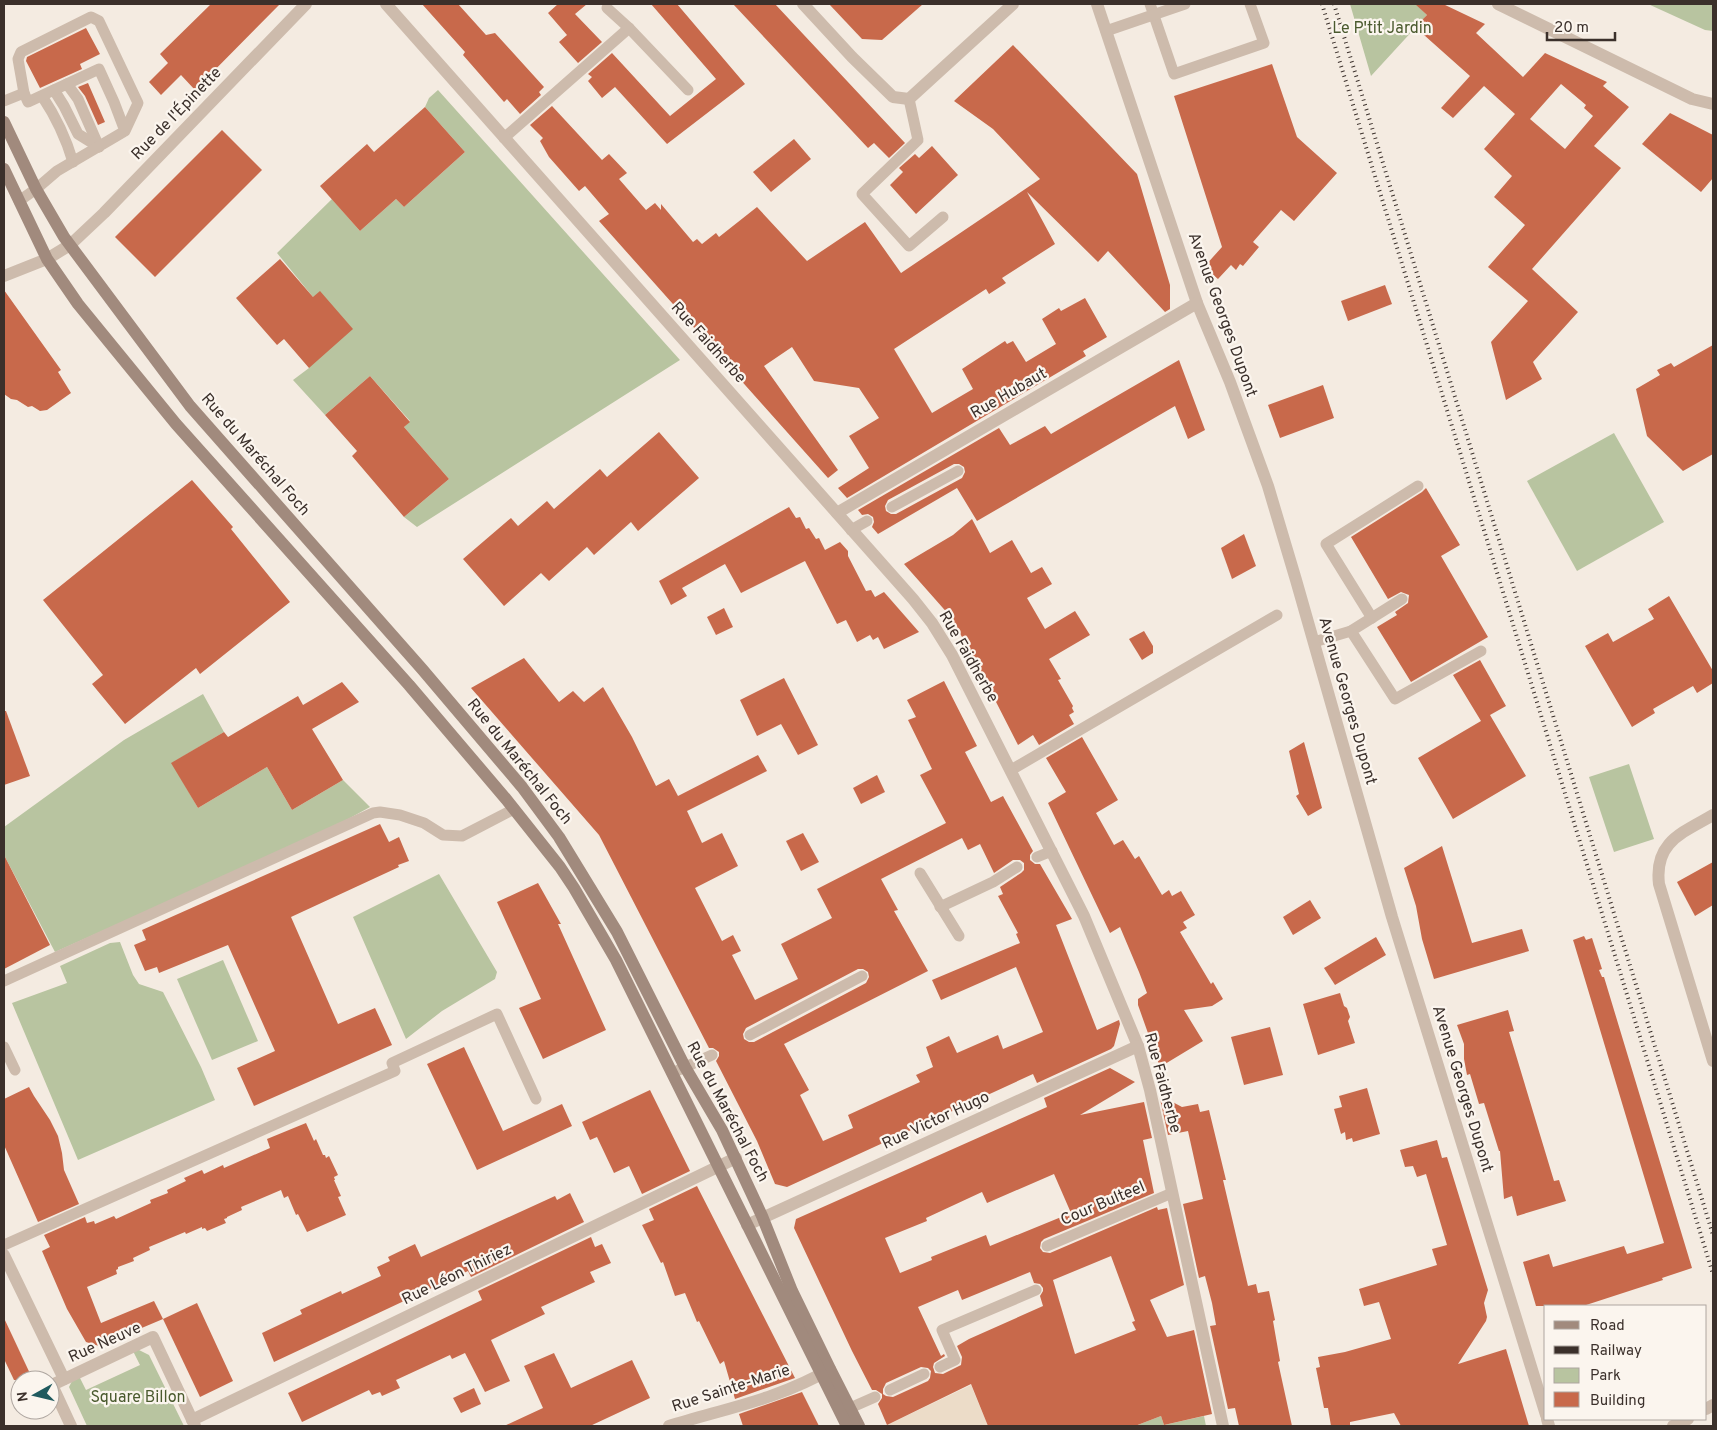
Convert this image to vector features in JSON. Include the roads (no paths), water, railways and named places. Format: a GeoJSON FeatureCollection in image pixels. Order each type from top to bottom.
{"type":"FeatureCollection","features":[{"type":"Feature","properties":{"kind":"main road","name":"Rue du Maréchal Foch"},"geometry":{"type":"LineString","coordinates":[[4,122],[36,189],[70,245],[204,424],[415,662],[537,805],[572,857],[617,932],[685,1067],[736,1158],[762,1216],[847,1426]]}},
{"type":"Feature","properties":{"kind":"main road","name":"Rue du Maréchal Foch"},"geometry":{"type":"LineString","coordinates":[[4,169],[47,259],[78,304],[176,424],[408,685],[514,809],[549,852],[574,888],[616,960],[747,1225],[825,1372],[850,1408],[859,1426]]}},
{"type":"Feature","properties":{"kind":"street","name":"Rue de l'Épinette"},"geometry":{"type":"LineString","coordinates":[[4,276],[47,259],[70,245],[104,213],[306,4]]}},
{"type":"Feature","properties":{"kind":"street","name":"Rue Faidherbe"},"geometry":{"type":"LineString","coordinates":[[386,4],[913,599],[932,623],[952,655],[1084,916],[1138,1046],[1223,1426]]}},
{"type":"Feature","properties":{"kind":"street"},"geometry":{"type":"LineString","coordinates":[[803,4],[852,57],[893,97],[909,99],[1013,4]]}},
{"type":"Feature","properties":{"kind":"street","name":"Avenue Georges Dupont"},"geometry":{"type":"LineString","coordinates":[[1097,4],[1198,304],[1230,382],[1268,486],[1390,909],[1544,1409]]}},
{"type":"Feature","properties":{"kind":"street"},"geometry":{"type":"LineString","coordinates":[[1498,4],[1692,99],[1713,104]]}},
{"type":"Feature","properties":{"kind":"street","name":"Rue Hubaut"},"geometry":{"type":"LineString","coordinates":[[837,513],[1198,304]]}},
{"type":"Feature","properties":{"kind":"street"},"geometry":{"type":"LineString","coordinates":[[1713,814],[1669,842],[1663,850],[1658,873],[1713,1061]]}},
{"type":"Feature","properties":{"kind":"street","name":"Rue Victor Hugo"},"geometry":{"type":"LineString","coordinates":[[747,1225],[762,1216],[1138,1046]]}},
{"type":"Feature","properties":{"kind":"street","name":"Rue Léon Thiriez"},"geometry":{"type":"LineString","coordinates":[[194,1423],[736,1158]]}},
{"type":"Feature","properties":{"kind":"street"},"geometry":{"type":"LineString","coordinates":[[4,1254],[64,1379],[52,1385],[71,1426]]}},
{"type":"Feature","properties":{"kind":"street","name":"Rue Neuve"},"geometry":{"type":"LineString","coordinates":[[64,1379],[153,1338],[194,1423]]}},
{"type":"Feature","properties":{"kind":"street","name":"Rue Sainte-Marie"},"geometry":{"type":"LineString","coordinates":[[669,1426],[770,1397],[825,1372]]}},
{"type":"Feature","properties":{"kind":"lane"},"geometry":{"type":"LineString","coordinates":[[1106,31],[1152,9],[1185,4]]}},
{"type":"Feature","properties":{"kind":"lane"},"geometry":{"type":"LineString","coordinates":[[1152,9],[1174,74],[1264,43],[1250,4]]}},
{"type":"Feature","properties":{"kind":"lane"},"geometry":{"type":"LineString","coordinates":[[607,8],[629,28],[688,90]]}},
{"type":"Feature","properties":{"kind":"lane"},"geometry":{"type":"LineString","coordinates":[[19,201],[57,171],[125,131],[138,103],[99,21],[91,17],[21,52],[18,60],[24,93],[28,102],[99,69],[125,131]]}},
{"type":"Feature","properties":{"kind":"lane"},"geometry":{"type":"LineString","coordinates":[[504,138],[629,28]]}},
{"type":"Feature","properties":{"kind":"lane"},"geometry":{"type":"LineString","coordinates":[[67,84],[78,99],[99,147]]}},
{"type":"Feature","properties":{"kind":"lane"},"geometry":{"type":"LineString","coordinates":[[54,90],[78,134],[99,147]]}},
{"type":"Feature","properties":{"kind":"lane"},"geometry":{"type":"LineString","coordinates":[[4,101],[24,93]]}},
{"type":"Feature","properties":{"kind":"lane"},"geometry":{"type":"LineString","coordinates":[[42,96],[53,111],[66,140],[73,162]]}},
{"type":"Feature","properties":{"kind":"lane"},"geometry":{"type":"LineString","coordinates":[[909,99],[918,140],[862,194],[909,246],[943,217]]}},
{"type":"Feature","properties":{"kind":"lane"},"geometry":{"type":"LineString","coordinates":[[892,507],[958,471]]}},
{"type":"Feature","properties":{"kind":"lane"},"geometry":{"type":"LineString","coordinates":[[1372,618],[1326,544],[1418,486]]}},
{"type":"Feature","properties":{"kind":"lane"},"geometry":{"type":"LineString","coordinates":[[851,530],[866,521]]}},
{"type":"Feature","properties":{"kind":"lane"},"geometry":{"type":"LineString","coordinates":[[1314,642],[1352,631],[1402,599]]}},
{"type":"Feature","properties":{"kind":"lane"},"geometry":{"type":"LineString","coordinates":[[1011,770],[1278,615]]}},
{"type":"Feature","properties":{"kind":"lane"},"geometry":{"type":"LineString","coordinates":[[1352,631],[1395,700],[1481,651]]}},
{"type":"Feature","properties":{"kind":"lane"},"geometry":{"type":"LineString","coordinates":[[4,981],[373,813],[380,812],[400,815],[424,824],[443,835],[462,836],[514,809]]}},
{"type":"Feature","properties":{"kind":"lane"},"geometry":{"type":"LineString","coordinates":[[1037,857],[1052,850]]}},
{"type":"Feature","properties":{"kind":"lane"},"geometry":{"type":"LineString","coordinates":[[940,907],[993,882],[1018,867]]}},
{"type":"Feature","properties":{"kind":"lane"},"geometry":{"type":"LineString","coordinates":[[920,873],[959,936]]}},
{"type":"Feature","properties":{"kind":"lane"},"geometry":{"type":"LineString","coordinates":[[750,1035],[862,976]]}},
{"type":"Feature","properties":{"kind":"lane"},"geometry":{"type":"LineString","coordinates":[[4,1244],[395,1070],[392,1064],[497,1014],[536,1099]]}},
{"type":"Feature","properties":{"kind":"lane"},"geometry":{"type":"LineString","coordinates":[[4,1047],[15,1070]]}},
{"type":"Feature","properties":{"kind":"lane"},"geometry":{"type":"LineString","coordinates":[[672,1073],[712,1055]]}},
{"type":"Feature","properties":{"kind":"lane","name":"Cour Bulteel"},"geometry":{"type":"LineString","coordinates":[[1047,1246],[1172,1193]]}},
{"type":"Feature","properties":{"kind":"lane"},"geometry":{"type":"LineString","coordinates":[[940,1367],[955,1360],[942,1330],[1036,1290]]}},
{"type":"Feature","properties":{"kind":"lane"},"geometry":{"type":"LineString","coordinates":[[890,1390],[924,1374]]}},
{"type":"Feature","properties":{"kind":"lane"},"geometry":{"type":"LineString","coordinates":[[850,1408],[874,1397]]}},
{"type":"Feature","properties":{"kind":"railway"},"geometry":{"type":"LineString","coordinates":[[1322,4],[1713,1274]]}},
{"type":"Feature","properties":{"kind":"railway"},"geometry":{"type":"LineString","coordinates":[[1334,4],[1713,1235]]}},
{"type":"Feature","properties":{"kind":"park label","name":"Le P'tit Jardin"},"geometry":{"type":"Point","coordinates":[1382,29]}},
{"type":"Feature","properties":{"kind":"park label","name":"Square Billon"},"geometry":{"type":"Point","coordinates":[138,1398]}}]}
